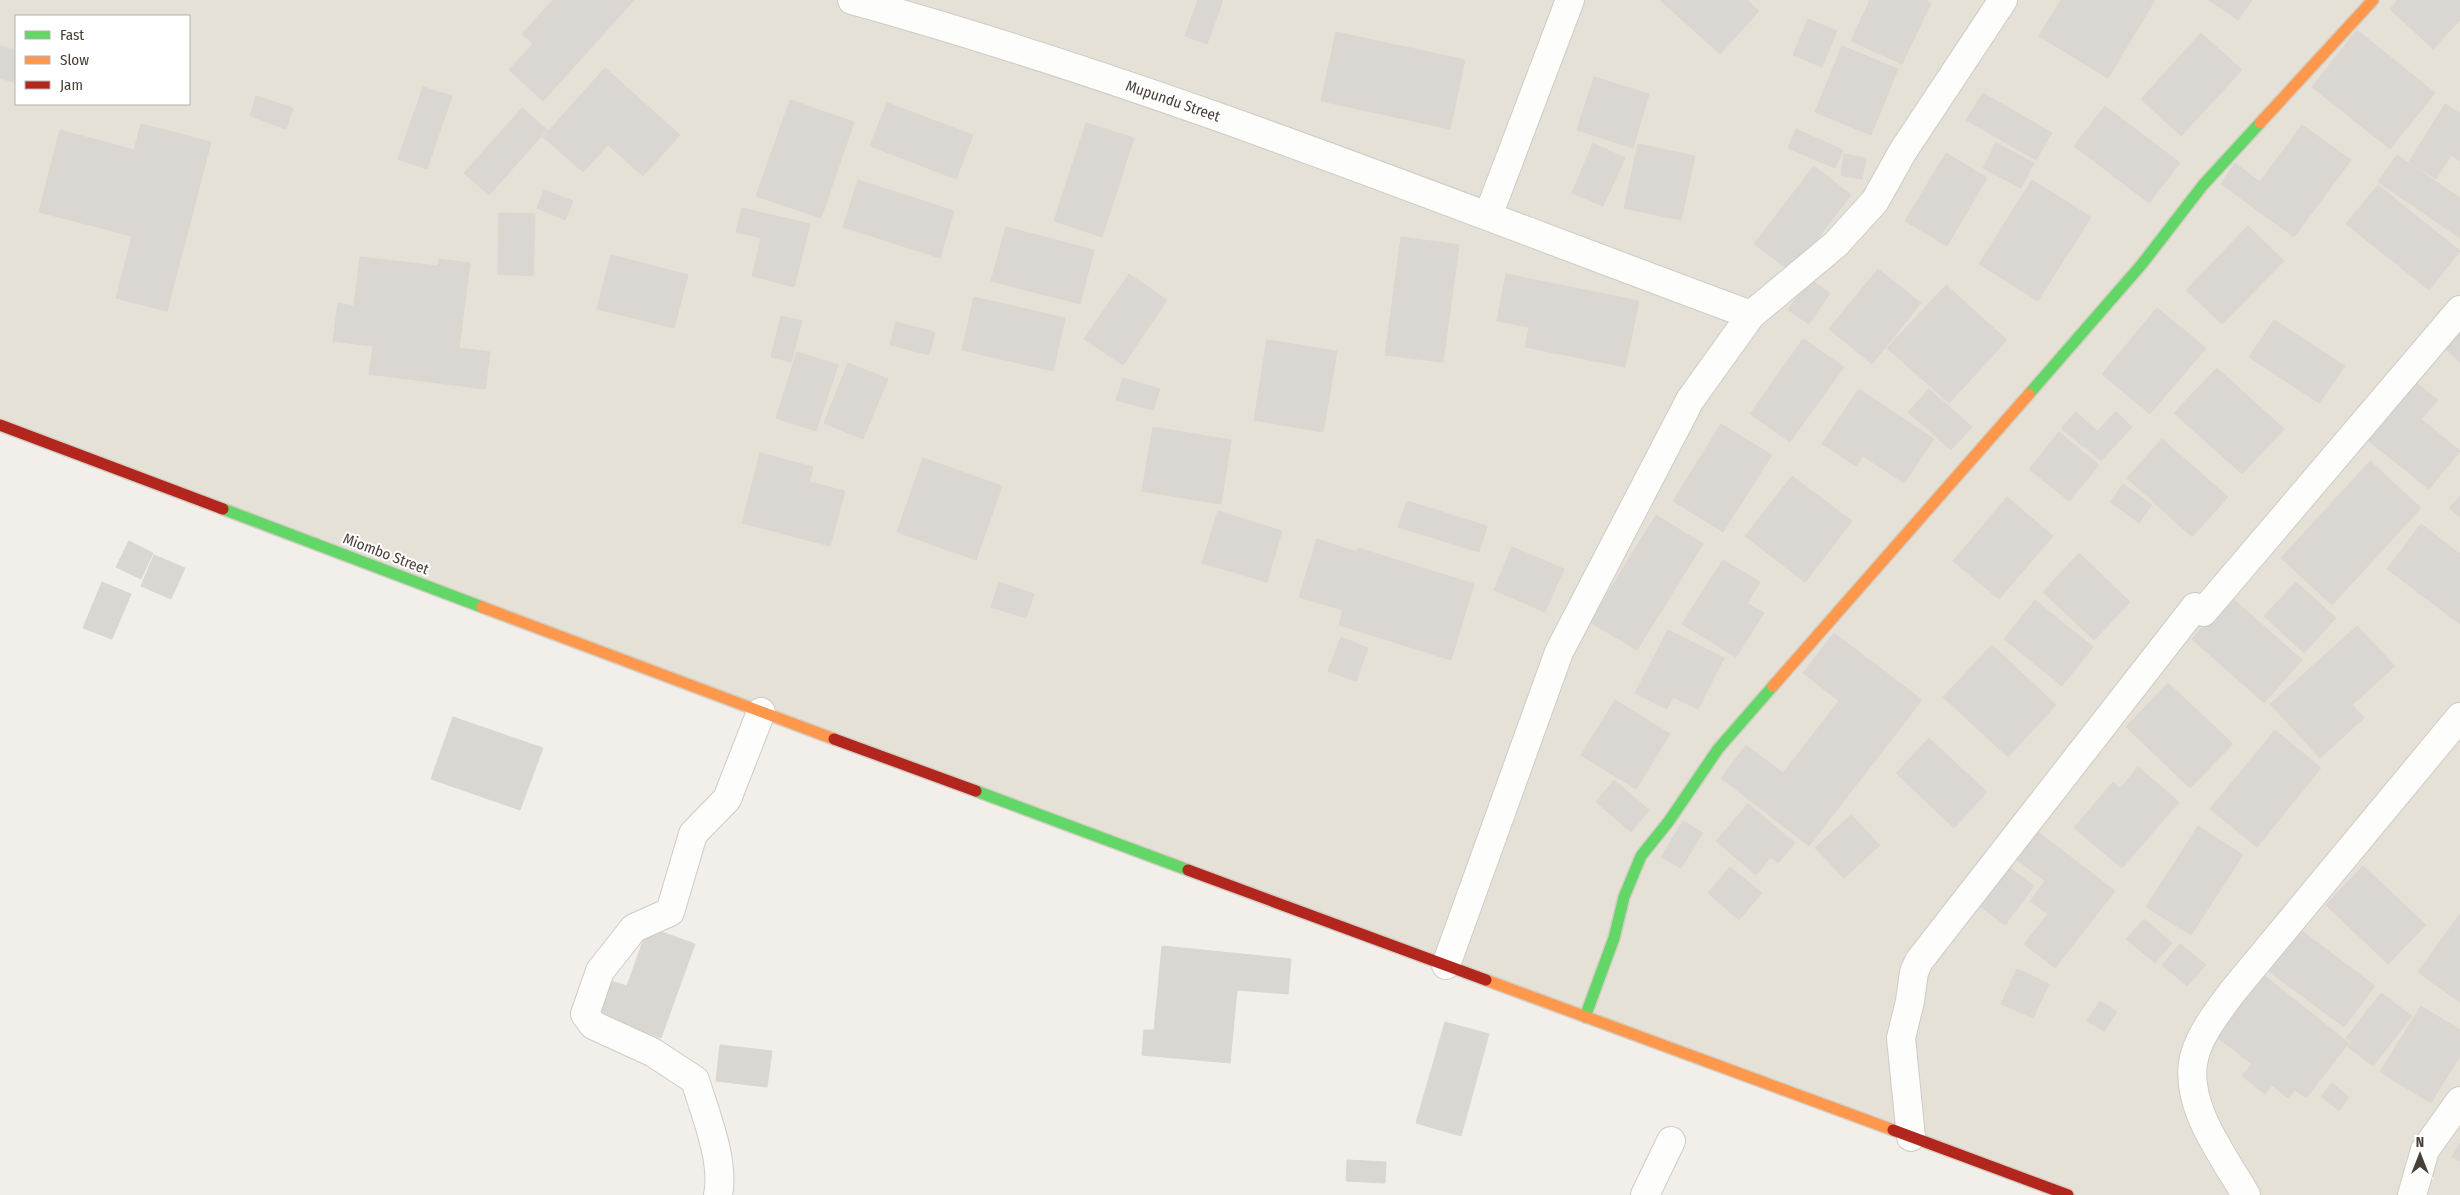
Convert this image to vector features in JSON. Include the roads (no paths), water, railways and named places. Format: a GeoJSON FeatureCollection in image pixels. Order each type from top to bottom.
{"type":"FeatureCollection","features":[{"type":"Feature","properties":{"kind":"street","name":"Mupundu Street"},"geometry":{"type":"LineString","coordinates":[[852,0],[955,28],[1207,111],[1751,315]]}},
{"type":"Feature","properties":{"kind":"street"},"geometry":{"type":"LineString","coordinates":[[1488,216],[1570,0]]}},
{"type":"Feature","properties":{"kind":"street"},"geometry":{"type":"LineString","coordinates":[[1446,965],[1559,652],[1690,400],[1751,315],[1836,244],[1875,201],[1903,151],[2003,0]]}},
{"type":"Feature","properties":{"kind":"street"},"geometry":{"type":"LineString","coordinates":[[1585,1017],[1614,938],[1624,897],[1641,856],[1669,822],[1718,749],[2142,264],[2203,185],[2373,0]]}},
{"type":"Feature","properties":{"kind":"street"},"geometry":{"type":"LineString","coordinates":[[1911,1137],[1901,1038],[1910,1001],[1914,972],[1919,961],[2195,607],[2203,612],[2460,310]]}},
{"type":"Feature","properties":{"kind":"street","name":"Miombo Street"},"geometry":{"type":"LineString","coordinates":[[0,425],[761,712],[2068,1195]]}},
{"type":"Feature","properties":{"kind":"street"},"geometry":{"type":"LineString","coordinates":[[718,1195],[721,1184],[713,1137],[695,1080],[652,1052],[593,1025],[585,1014],[600,971],[634,928],[670,912],[693,834],[727,799],[761,712]]}},
{"type":"Feature","properties":{"kind":"street"},"geometry":{"type":"LineString","coordinates":[[2246,1195],[2201,1116],[2191,1083],[2195,1054],[2212,1020],[2233,991],[2460,717]]}},
{"type":"Feature","properties":{"kind":"street"},"geometry":{"type":"LineString","coordinates":[[2412,1195],[2425,1150],[2460,1101]]}},
{"type":"Feature","properties":{"kind":"street"},"geometry":{"type":"LineString","coordinates":[[1645,1195],[1671,1141]]}}]}
